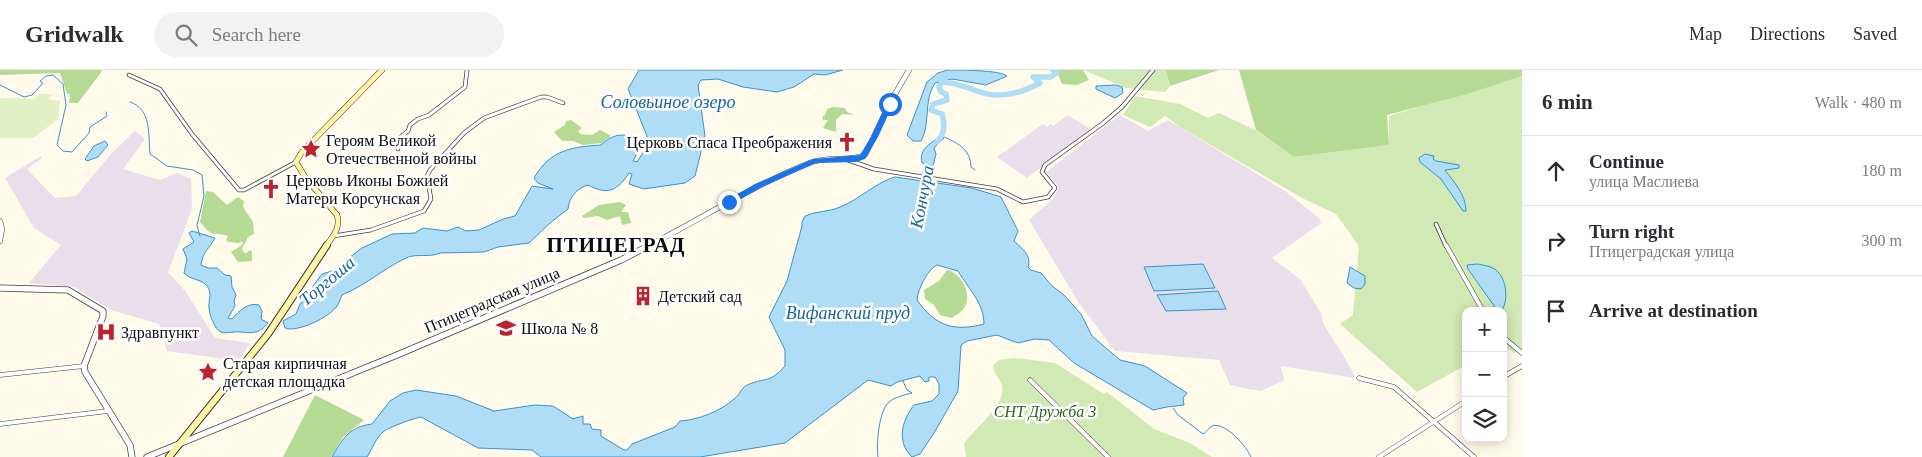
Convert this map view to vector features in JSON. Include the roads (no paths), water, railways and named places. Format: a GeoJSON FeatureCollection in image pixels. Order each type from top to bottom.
{"type":"FeatureCollection","features":[{"type":"Feature","properties":{"kind":"main road"},"geometry":{"type":"LineString","coordinates":[[169,457],[268,334],[339,226],[336,215],[302,174],[296,162],[302,152],[382,70]]}},
{"type":"Feature","properties":{"kind":"street"},"geometry":{"type":"LineString","coordinates":[[398,149],[397,140],[408,131],[410,125],[418,119],[429,115],[465,87],[467,70]]}},
{"type":"Feature","properties":{"kind":"street","name":"Птицеградская улица"},"geometry":{"type":"LineString","coordinates":[[147,457],[397,355],[621,260],[757,186],[807,164],[816,161],[856,159],[865,155],[892,99],[909,70]]}},
{"type":"Feature","properties":{"kind":"street"},"geometry":{"type":"LineString","coordinates":[[848,160],[874,169],[997,189],[1023,202],[1048,197],[1055,188],[1042,172],[1045,165],[1102,124],[1122,107],[1153,70]]}},
{"type":"Feature","properties":{"kind":"street"},"geometry":{"type":"LineString","coordinates":[[129,75],[160,89],[192,134],[239,190],[244,190],[296,162]]}},
{"type":"Feature","properties":{"kind":"street"},"geometry":{"type":"LineString","coordinates":[[333,236],[371,230],[424,211],[430,206],[432,198],[427,176],[430,170],[464,132],[484,118],[541,97],[547,96],[563,103]]}},
{"type":"Feature","properties":{"kind":"street"},"geometry":{"type":"LineString","coordinates":[[0,221],[2,229],[0,241]]}},
{"type":"Feature","properties":{"kind":"street"},"geometry":{"type":"LineString","coordinates":[[1436,224],[1445,245],[1481,307]]}},
{"type":"Feature","properties":{"kind":"street"},"geometry":{"type":"LineString","coordinates":[[0,288],[68,290],[103,310],[103,316],[84,366],[85,372],[130,445],[131,456]]}},
{"type":"Feature","properties":{"kind":"street"},"geometry":{"type":"LineString","coordinates":[[1507,340],[1522,353]]}},
{"type":"Feature","properties":{"kind":"street"},"geometry":{"type":"LineString","coordinates":[[0,374],[84,366]]}},
{"type":"Feature","properties":{"kind":"street"},"geometry":{"type":"LineString","coordinates":[[1507,375],[1522,366]]}},
{"type":"Feature","properties":{"kind":"street"},"geometry":{"type":"LineString","coordinates":[[1359,378],[1394,387],[1474,457]]}},
{"type":"Feature","properties":{"kind":"street"},"geometry":{"type":"LineString","coordinates":[[1030,380],[1108,457]]}},
{"type":"Feature","properties":{"kind":"street"},"geometry":{"type":"LineString","coordinates":[[1379,457],[1462,404]]}},
{"type":"Feature","properties":{"kind":"street"},"geometry":{"type":"LineString","coordinates":[[0,424],[108,411]]}},
{"type":"Feature","properties":{"kind":"water","name":"Соловьиное озеро"},"geometry":{"type":"Polygon","coordinates":[[[639,70],[843,70],[825,75],[814,74],[794,87],[777,92],[743,87],[718,79],[701,80],[698,85],[705,136],[695,176],[685,183],[644,189],[629,184],[632,174],[629,173],[621,184],[612,190],[607,191],[588,185],[584,186],[572,197],[568,209],[529,243],[498,247],[484,252],[440,253],[410,257],[342,295],[338,305],[321,319],[297,328],[285,328],[283,321],[296,314],[300,304],[313,294],[313,286],[322,274],[332,271],[362,248],[392,234],[415,233],[423,228],[447,231],[458,227],[466,231],[479,230],[503,219],[515,216],[532,186],[553,189],[538,183],[534,178],[547,161],[562,152],[580,147],[601,145],[613,137],[626,135],[637,138],[640,147],[633,161],[637,162],[646,148],[647,136],[628,89],[639,70]]]}},
{"type":"Feature","properties":{"kind":"water"},"geometry":{"type":"Polygon","coordinates":[[[948,70],[988,71],[1007,76],[986,85],[952,79],[935,83],[929,97],[924,134],[921,141],[913,141],[907,135],[927,82],[938,73],[948,70]]]}},
{"type":"Feature","properties":{"kind":"water"},"geometry":{"type":"Polygon","coordinates":[[[1116,85],[1122,87],[1123,93],[1115,98],[1096,89],[1096,86],[1116,85]]]}},
{"type":"Feature","properties":{"kind":"water"},"geometry":{"type":"Polygon","coordinates":[[[942,136],[944,138],[934,148],[936,154],[933,166],[922,163],[921,158],[924,150],[930,143],[942,136]]]}},
{"type":"Feature","properties":{"kind":"water"},"geometry":{"type":"Polygon","coordinates":[[[105,141],[108,145],[98,157],[87,161],[85,159],[94,146],[105,141]]]}},
{"type":"Feature","properties":{"kind":"water"},"geometry":{"type":"Polygon","coordinates":[[[1425,154],[1434,156],[1433,159],[1436,161],[1459,165],[1459,168],[1445,170],[1462,194],[1466,211],[1463,211],[1441,179],[1420,162],[1419,158],[1425,154]]]}},
{"type":"Feature","properties":{"kind":"water","name":"Вифанский пруд"},"geometry":{"type":"Polygon","coordinates":[[[895,177],[972,188],[1001,197],[1018,231],[1014,241],[1023,249],[1029,259],[1028,267],[1041,273],[1051,285],[1065,296],[1081,314],[1092,336],[1120,360],[1145,366],[1187,393],[1183,398],[1184,405],[1153,410],[1074,363],[1049,340],[1035,339],[1018,343],[997,335],[967,341],[961,345],[958,391],[920,454],[912,457],[907,451],[902,438],[906,417],[914,405],[932,401],[939,394],[939,384],[935,377],[929,377],[929,381],[925,382],[920,376],[897,382],[891,386],[868,380],[785,443],[700,457],[541,457],[532,450],[478,448],[421,417],[401,423],[383,432],[376,440],[367,457],[332,457],[348,434],[358,428],[372,424],[390,401],[403,393],[416,390],[456,396],[494,411],[535,405],[553,406],[573,419],[583,416],[583,424],[590,424],[592,429],[601,430],[601,436],[624,450],[627,450],[632,444],[675,427],[680,421],[694,419],[716,411],[729,403],[747,385],[771,378],[785,366],[785,350],[769,317],[787,281],[805,216],[840,207],[895,177]],[[937,265],[933,267],[924,280],[917,300],[931,316],[946,325],[963,327],[984,324],[978,302],[958,271],[937,265]]]}},
{"type":"Feature","properties":{"kind":"water"},"geometry":{"type":"Polygon","coordinates":[[[192,231],[215,238],[205,253],[201,265],[208,268],[217,268],[225,275],[231,276],[232,287],[236,295],[235,306],[228,318],[232,319],[247,306],[259,305],[262,311],[261,319],[268,323],[262,329],[252,332],[226,333],[219,331],[209,311],[209,289],[205,284],[184,273],[187,259],[183,249],[194,242],[189,233],[192,231]]]}},
{"type":"Feature","properties":{"kind":"water"},"geometry":{"type":"Polygon","coordinates":[[[1203,264],[1215,288],[1154,291],[1144,267],[1203,264]]]}},
{"type":"Feature","properties":{"kind":"water"},"geometry":{"type":"Polygon","coordinates":[[[1467,265],[1487,266],[1499,274],[1504,283],[1506,295],[1503,307],[1495,307],[1467,265]]]}},
{"type":"Feature","properties":{"kind":"water"},"geometry":{"type":"Polygon","coordinates":[[[1350,267],[1365,276],[1365,284],[1361,289],[1354,288],[1347,283],[1350,267]]]}},
{"type":"Feature","properties":{"kind":"water"},"geometry":{"type":"Polygon","coordinates":[[[1218,291],[1226,309],[1166,311],[1157,295],[1218,291]]]}},
{"type":"Feature","properties":{"kind":"waterway","name":"Кончура"},"geometry":{"type":"LineString","coordinates":[[937,142],[943,132],[943,118],[942,114],[931,110],[933,104],[947,100],[946,94],[941,92],[939,87],[942,82],[956,84],[982,93],[1007,95],[1040,83],[1033,77],[1051,77],[1057,72],[1053,70]]}},
{"type":"Feature","properties":{"kind":"waterway","name":"Торгоша"},"geometry":{"type":"LineString","coordinates":[[0,85],[24,97],[32,95],[43,83],[40,81],[46,76],[53,75],[63,84],[66,105],[57,145],[63,151],[72,152],[89,133],[90,127],[107,116],[106,112]]}},
{"type":"Feature","properties":{"kind":"waterway","name":"Торгоша"},"geometry":{"type":"LineString","coordinates":[[130,102],[142,110],[148,124],[150,154],[167,166],[193,170],[202,175],[204,196],[197,225],[200,236]]}},
{"type":"Feature","properties":{"kind":"waterway"},"geometry":{"type":"LineString","coordinates":[[942,136],[966,151],[971,167],[975,170]]}},
{"type":"Feature","properties":{"kind":"waterway","name":"Кончура"},"geometry":{"type":"LineString","coordinates":[[922,182],[929,156]]}},
{"type":"Feature","properties":{"kind":"waterway","name":"Кончура"},"geometry":{"type":"LineString","coordinates":[[878,457],[879,428],[886,406],[894,399],[912,393],[907,390],[903,381]]}},
{"type":"Feature","properties":{"kind":"waterway"},"geometry":{"type":"LineString","coordinates":[[1173,408],[1178,415],[1203,434],[1212,426],[1223,427],[1240,441],[1251,457]]}},
{"type":"Feature","properties":{"kind":"place","name":"Церковь Спаса Преображения"},"geometry":{"type":"Point","coordinates":[847,142]}},
{"type":"Feature","properties":{"kind":"place","name":"Героям Великой Отечественной войны"},"geometry":{"type":"Point","coordinates":[311,149]}},
{"type":"Feature","properties":{"kind":"place","name":"Церковь Иконы Божией Матери Корсунская"},"geometry":{"type":"Point","coordinates":[271,189]}},
{"type":"Feature","properties":{"kind":"place","name":"Детский сад"},"geometry":{"type":"Point","coordinates":[643,296]}},
{"type":"Feature","properties":{"kind":"place","name":"Школа № 8"},"geometry":{"type":"Point","coordinates":[506,328]}},
{"type":"Feature","properties":{"kind":"place","name":"Здравпункт"},"geometry":{"type":"Point","coordinates":[106,332]}},
{"type":"Feature","properties":{"kind":"place","name":"Старая кирпичная детская площадка"},"geometry":{"type":"Point","coordinates":[208,372]}},
{"type":"Feature","properties":{"kind":"district","name":"ПТИЦЕГРАД"},"geometry":{"type":"Point","coordinates":[616,245]}},
{"type":"Feature","properties":{"kind":"park label","name":"СНТ Дружба 3"},"geometry":{"type":"Point","coordinates":[1045,411]}}]}
